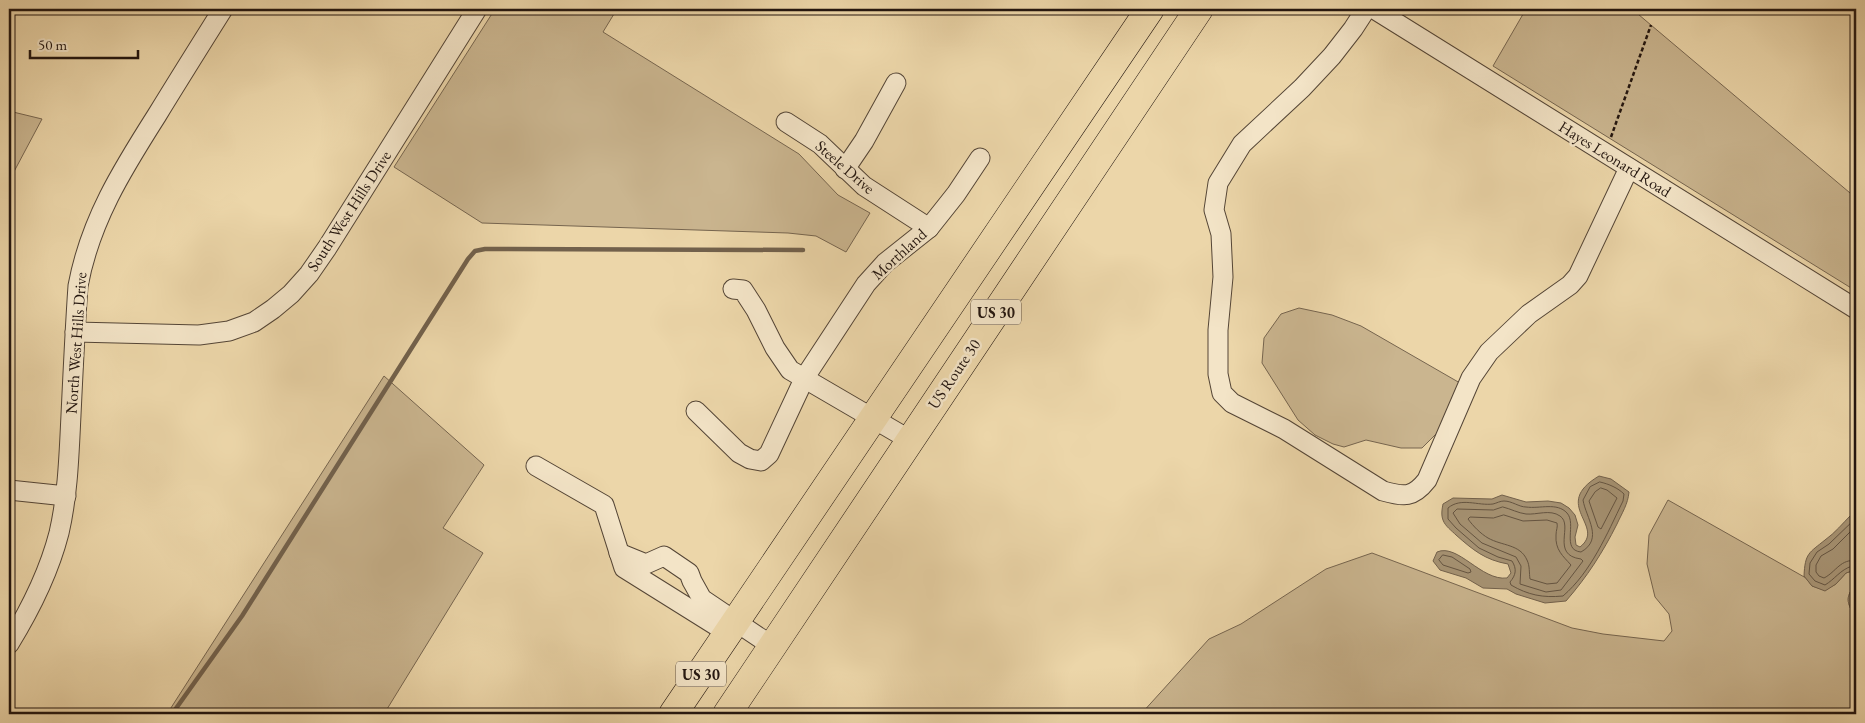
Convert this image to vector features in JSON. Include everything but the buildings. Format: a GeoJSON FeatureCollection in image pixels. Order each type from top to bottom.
{"type":"FeatureCollection","features":[{"type":"Feature","properties":{"kind":"highway","name":"US 30"},"geometry":{"type":"LineString","coordinates":[[673,714],[1150,9]]}},
{"type":"Feature","properties":{"kind":"highway","name":"US Route 30"},"geometry":{"type":"LineString","coordinates":[[727,714],[1199,9]]}},
{"type":"Feature","properties":{"kind":"street","name":"North West Hills Drive"},"geometry":{"type":"LineString","coordinates":[[9,644],[34,598],[48,566],[58,534],[66,496],[78,286],[83,259],[102,209],[118,178],[223,9]]}},
{"type":"Feature","properties":{"kind":"street","name":"South West Hills Drive"},"geometry":{"type":"LineString","coordinates":[[75,332],[199,335],[229,331],[254,322],[273,309],[291,294],[328,248],[477,9]]}},
{"type":"Feature","properties":{"kind":"street"},"geometry":{"type":"LineString","coordinates":[[1366,9],[1332,56],[1302,88],[1242,144],[1218,183],[1214,210],[1221,234],[1223,276],[1218,330],[1218,374],[1222,393],[1232,403],[1284,429],[1383,491],[1397,495],[1418,491],[1427,480],[1471,378],[1490,352],[1528,314],[1570,285],[1578,276],[1629,168]]}},
{"type":"Feature","properties":{"kind":"street","name":"Hayes Leonard Road"},"geometry":{"type":"LineString","coordinates":[[1374,9],[1397,15],[1629,168],[1856,309]]}},
{"type":"Feature","properties":{"kind":"street"},"geometry":{"type":"LineString","coordinates":[[846,169],[896,83]]}},
{"type":"Feature","properties":{"kind":"street","name":"Steele Drive"},"geometry":{"type":"LineString","coordinates":[[786,122],[820,144],[864,186],[929,228]]}},
{"type":"Feature","properties":{"kind":"street","name":"Morthland"},"geometry":{"type":"LineString","coordinates":[[696,411],[738,453],[750,459],[762,461],[769,454],[805,377],[866,284],[885,263],[929,228],[956,194],[980,158]]}},
{"type":"Feature","properties":{"kind":"street"},"geometry":{"type":"LineString","coordinates":[[733,289],[743,290],[756,310],[775,348],[790,370],[805,377],[910,440]]}},
{"type":"Feature","properties":{"kind":"street"},"geometry":{"type":"LineString","coordinates":[[536,466],[604,506],[624,568],[732,627],[772,646]]}},
{"type":"Feature","properties":{"kind":"street"},"geometry":{"type":"LineString","coordinates":[[9,490],[66,496]]}},
{"type":"Feature","properties":{"kind":"street"},"geometry":{"type":"LineString","coordinates":[[620,553],[646,564],[664,556],[690,573],[692,581],[702,599],[732,627]]}},
{"type":"Feature","properties":{"kind":"path"},"geometry":{"type":"LineString","coordinates":[[1606,153],[1651,25]]}},
{"type":"Feature","properties":{"kind":"shaded area"},"geometry":{"type":"Polygon","coordinates":[[[495,9],[617,9],[603,32],[799,154],[838,195],[870,213],[846,252],[816,236],[788,233],[482,223],[394,167],[495,9]]]}},
{"type":"Feature","properties":{"kind":"shaded area"},"geometry":{"type":"Polygon","coordinates":[[[1526,9],[1632,9],[1856,198],[1856,291],[1493,66],[1526,9]]]}},
{"type":"Feature","properties":{"kind":"shaded area"},"geometry":{"type":"Polygon","coordinates":[[[9,111],[42,119],[9,181],[9,111]]]}},
{"type":"Feature","properties":{"kind":"shaded area"},"geometry":{"type":"Polygon","coordinates":[[[1299,308],[1332,315],[1361,326],[1460,383],[1437,433],[1422,448],[1401,448],[1366,440],[1344,447],[1315,435],[1298,420],[1262,363],[1264,338],[1281,314],[1299,308]]]}},
{"type":"Feature","properties":{"kind":"shaded area"},"geometry":{"type":"Polygon","coordinates":[[[384,376],[484,465],[443,528],[483,553],[384,714],[167,714],[384,376]]]}},
{"type":"Feature","properties":{"kind":"shaded area"},"geometry":{"type":"Polygon","coordinates":[[[1668,500],[1806,578],[1812,586],[1825,590],[1836,584],[1846,573],[1852,571],[1856,575],[1848,599],[1851,610],[1856,618],[1856,714],[1141,714],[1209,639],[1241,624],[1326,569],[1372,553],[1572,628],[1603,634],[1664,641],[1672,631],[1669,614],[1655,597],[1647,564],[1649,535],[1668,500]]]}},
{"type":"Feature","properties":{"kind":"water"},"geometry":{"type":"Polygon","coordinates":[[[1599,476],[1611,479],[1629,492],[1627,501],[1617,524],[1600,554],[1581,583],[1566,601],[1545,603],[1516,594],[1507,589],[1483,588],[1466,578],[1440,570],[1433,561],[1437,552],[1445,551],[1462,557],[1479,569],[1497,577],[1507,578],[1511,573],[1508,564],[1480,554],[1445,524],[1442,516],[1443,504],[1453,498],[1492,499],[1502,495],[1526,502],[1548,501],[1561,503],[1575,515],[1578,525],[1575,537],[1576,545],[1580,547],[1587,539],[1587,531],[1579,506],[1579,496],[1585,487],[1599,476]]]}},
{"type":"Feature","properties":{"kind":"water"},"geometry":{"type":"Polygon","coordinates":[[[1856,513],[1856,575],[1852,571],[1846,573],[1836,584],[1825,591],[1812,586],[1804,576],[1805,562],[1809,554],[1851,515],[1856,513]]]}},
{"type":"Feature","properties":{"kind":"water"},"geometry":{"type":"Polygon","coordinates":[[[1856,575],[1856,618],[1851,610],[1848,599],[1856,575]]]}},
{"type":"Feature","properties":{"kind":"waterway"},"geometry":{"type":"LineString","coordinates":[[172,714],[242,616],[468,259],[475,251],[485,249],[803,250]]}}]}
